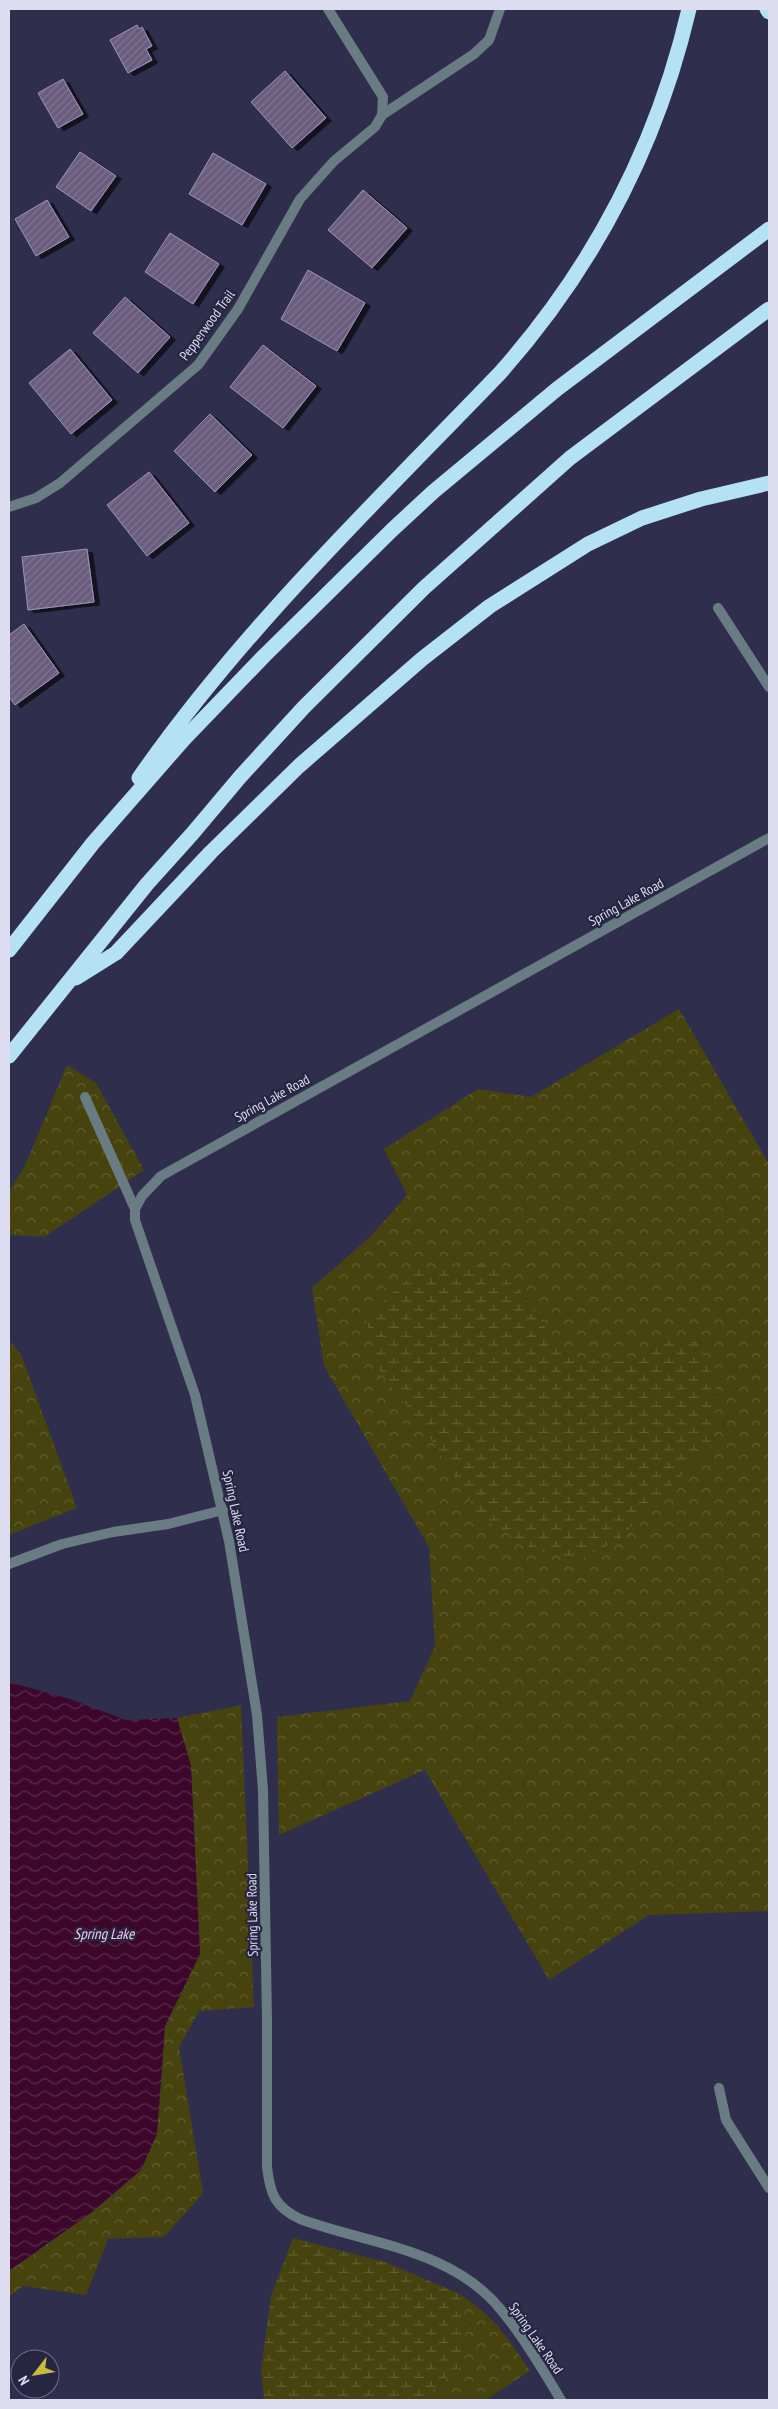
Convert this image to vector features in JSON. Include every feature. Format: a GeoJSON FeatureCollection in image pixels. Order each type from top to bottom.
{"type":"FeatureCollection","features":[{"type":"Feature","properties":{"kind":"highway"},"geometry":{"type":"LineString","coordinates":[[101,834],[174,729],[226,666],[281,602],[500,373],[534,334],[569,287],[608,223],[650,135],[670,82],[689,9]]}},
{"type":"Feature","properties":{"kind":"highway"},"geometry":{"type":"LineString","coordinates":[[766,9],[769,12]]}},
{"type":"Feature","properties":{"kind":"highway"},"geometry":{"type":"LineString","coordinates":[[9,950],[47,899],[184,739],[257,662],[433,492],[557,389],[769,229]]}},
{"type":"Feature","properties":{"kind":"highway"},"geometry":{"type":"LineString","coordinates":[[9,1056],[147,884],[240,777],[304,707],[424,588],[570,458],[769,309]]}},
{"type":"Feature","properties":{"kind":"highway"},"geometry":{"type":"LineString","coordinates":[[67,984],[116,953],[211,852],[299,766],[422,659],[490,606],[588,544],[642,518],[702,499],[769,483]]}},
{"type":"Feature","properties":{"kind":"street"},"geometry":{"type":"LineString","coordinates":[[328,9],[383,97],[382,115]]}},
{"type":"Feature","properties":{"kind":"street","name":"Pepperwood Trail"},"geometry":{"type":"LineString","coordinates":[[9,507],[36,498],[60,483],[198,365],[238,309],[300,199],[334,161],[375,127],[382,115],[474,54],[488,40],[500,9]]}},
{"type":"Feature","properties":{"kind":"street"},"geometry":{"type":"LineString","coordinates":[[718,608],[769,687]]}},
{"type":"Feature","properties":{"kind":"street","name":"Spring Lake Road"},"geometry":{"type":"LineString","coordinates":[[562,2400],[501,2309],[461,2274],[423,2256],[300,2219],[288,2213],[277,2203],[269,2188],[266,2168],[267,2020],[263,1790],[257,1715],[223,1510],[195,1395],[152,1275],[135,1220],[135,1209],[150,1185],[161,1176],[769,838]]}},
{"type":"Feature","properties":{"kind":"street"},"geometry":{"type":"LineString","coordinates":[[85,1098],[135,1209]]}},
{"type":"Feature","properties":{"kind":"street"},"geometry":{"type":"LineString","coordinates":[[9,1564],[62,1544],[113,1532],[168,1524],[223,1510]]}},
{"type":"Feature","properties":{"kind":"street"},"geometry":{"type":"LineString","coordinates":[[719,2088],[726,2120],[769,2188]]}},
{"type":"Feature","properties":{"kind":"green space"},"geometry":{"type":"Polygon","coordinates":[[[679,1009],[769,1164],[769,1911],[649,1915],[549,1980],[425,1770],[279,1835],[277,1717],[410,1701],[435,1646],[429,1547],[324,1366],[312,1288],[371,1236],[407,1195],[384,1149],[478,1089],[531,1097],[679,1009]],[[520,1290],[378,1369],[426,1431],[578,1560],[675,1337],[631,1362],[565,1357],[520,1290]]]}},
{"type":"Feature","properties":{"kind":"green space"},"geometry":{"type":"Polygon","coordinates":[[[67,1065],[96,1083],[144,1170],[44,1237],[9,1235],[9,1190],[24,1168],[67,1065]]]}},
{"type":"Feature","properties":{"kind":"green space"},"geometry":{"type":"Polygon","coordinates":[[[489,1265],[520,1290],[565,1357],[631,1362],[675,1337],[701,1346],[716,1388],[710,1446],[618,1540],[578,1560],[534,1550],[478,1515],[426,1431],[378,1369],[366,1318],[418,1269],[489,1265]]]}},
{"type":"Feature","properties":{"kind":"green space"},"geometry":{"type":"Polygon","coordinates":[[[9,1340],[21,1354],[77,1508],[9,1535],[9,1340]]]}},
{"type":"Feature","properties":{"kind":"green space"},"geometry":{"type":"Polygon","coordinates":[[[241,1705],[254,2007],[199,2011],[179,2047],[203,2193],[164,2237],[108,2239],[86,2295],[23,2286],[9,2297],[9,2271],[92,2212],[141,2170],[157,2134],[165,2026],[200,1954],[191,1766],[177,1718],[241,1705]]]}},
{"type":"Feature","properties":{"kind":"green space"},"geometry":{"type":"Polygon","coordinates":[[[293,2238],[385,2262],[460,2294],[465,2323],[463,2364],[420,2400],[264,2400],[261,2370],[271,2296],[293,2238]]]}},
{"type":"Feature","properties":{"kind":"green space"},"geometry":{"type":"Polygon","coordinates":[[[460,2294],[500,2328],[530,2371],[485,2400],[420,2400],[463,2364],[465,2323],[460,2294]]]}},
{"type":"Feature","properties":{"kind":"water","name":"Spring Lake"},"geometry":{"type":"Polygon","coordinates":[[[9,1684],[16,1684],[70,1699],[126,1720],[177,1718],[191,1766],[200,1954],[165,2026],[157,2134],[141,2170],[92,2212],[9,2271],[9,1684]]]}},
{"type":"Feature","properties":{"kind":"building"},"geometry":{"type":"Polygon","coordinates":[[[137,25],[139,29],[142,27],[152,46],[146,49],[152,60],[128,73],[110,40],[137,25]]]}},
{"type":"Feature","properties":{"kind":"building"},"geometry":{"type":"Polygon","coordinates":[[[285,71],[326,118],[292,148],[251,102],[285,71]]]}},
{"type":"Feature","properties":{"kind":"building"},"geometry":{"type":"Polygon","coordinates":[[[63,79],[83,114],[58,128],[38,93],[63,79]]]}},
{"type":"Feature","properties":{"kind":"building"},"geometry":{"type":"Polygon","coordinates":[[[80,152],[116,176],[91,211],[56,187],[80,152]]]}},
{"type":"Feature","properties":{"kind":"building"},"geometry":{"type":"Polygon","coordinates":[[[213,153],[266,184],[242,225],[189,194],[213,153]]]}},
{"type":"Feature","properties":{"kind":"building"},"geometry":{"type":"Polygon","coordinates":[[[363,190],[407,228],[372,268],[328,230],[363,190]]]}},
{"type":"Feature","properties":{"kind":"building"},"geometry":{"type":"Polygon","coordinates":[[[47,200],[69,237],[36,256],[15,219],[47,200]]]}},
{"type":"Feature","properties":{"kind":"building"},"geometry":{"type":"Polygon","coordinates":[[[170,233],[219,264],[193,304],[145,272],[170,233]]]}},
{"type":"Feature","properties":{"kind":"building"},"geometry":{"type":"Polygon","coordinates":[[[308,270],[365,303],[337,351],[281,319],[308,270]]]}},
{"type":"Feature","properties":{"kind":"building"},"geometry":{"type":"Polygon","coordinates":[[[125,297],[170,337],[138,373],[93,333],[125,297]]]}},
{"type":"Feature","properties":{"kind":"building"},"geometry":{"type":"Polygon","coordinates":[[[263,345],[316,386],[283,428],[230,387],[263,345]]]}},
{"type":"Feature","properties":{"kind":"building"},"geometry":{"type":"Polygon","coordinates":[[[70,349],[112,400],[71,434],[29,383],[70,349]]]}},
{"type":"Feature","properties":{"kind":"building"},"geometry":{"type":"Polygon","coordinates":[[[210,414],[252,455],[215,492],[174,451],[210,414]]]}},
{"type":"Feature","properties":{"kind":"building"},"geometry":{"type":"Polygon","coordinates":[[[149,472],[189,523],[147,556],[107,505],[149,472]]]}},
{"type":"Feature","properties":{"kind":"building"},"geometry":{"type":"Polygon","coordinates":[[[87,549],[94,602],[28,610],[22,557],[87,549]]]}},
{"type":"Feature","properties":{"kind":"building"},"geometry":{"type":"Polygon","coordinates":[[[24,624],[59,673],[15,705],[9,697],[9,635],[24,624]]]}}]}
